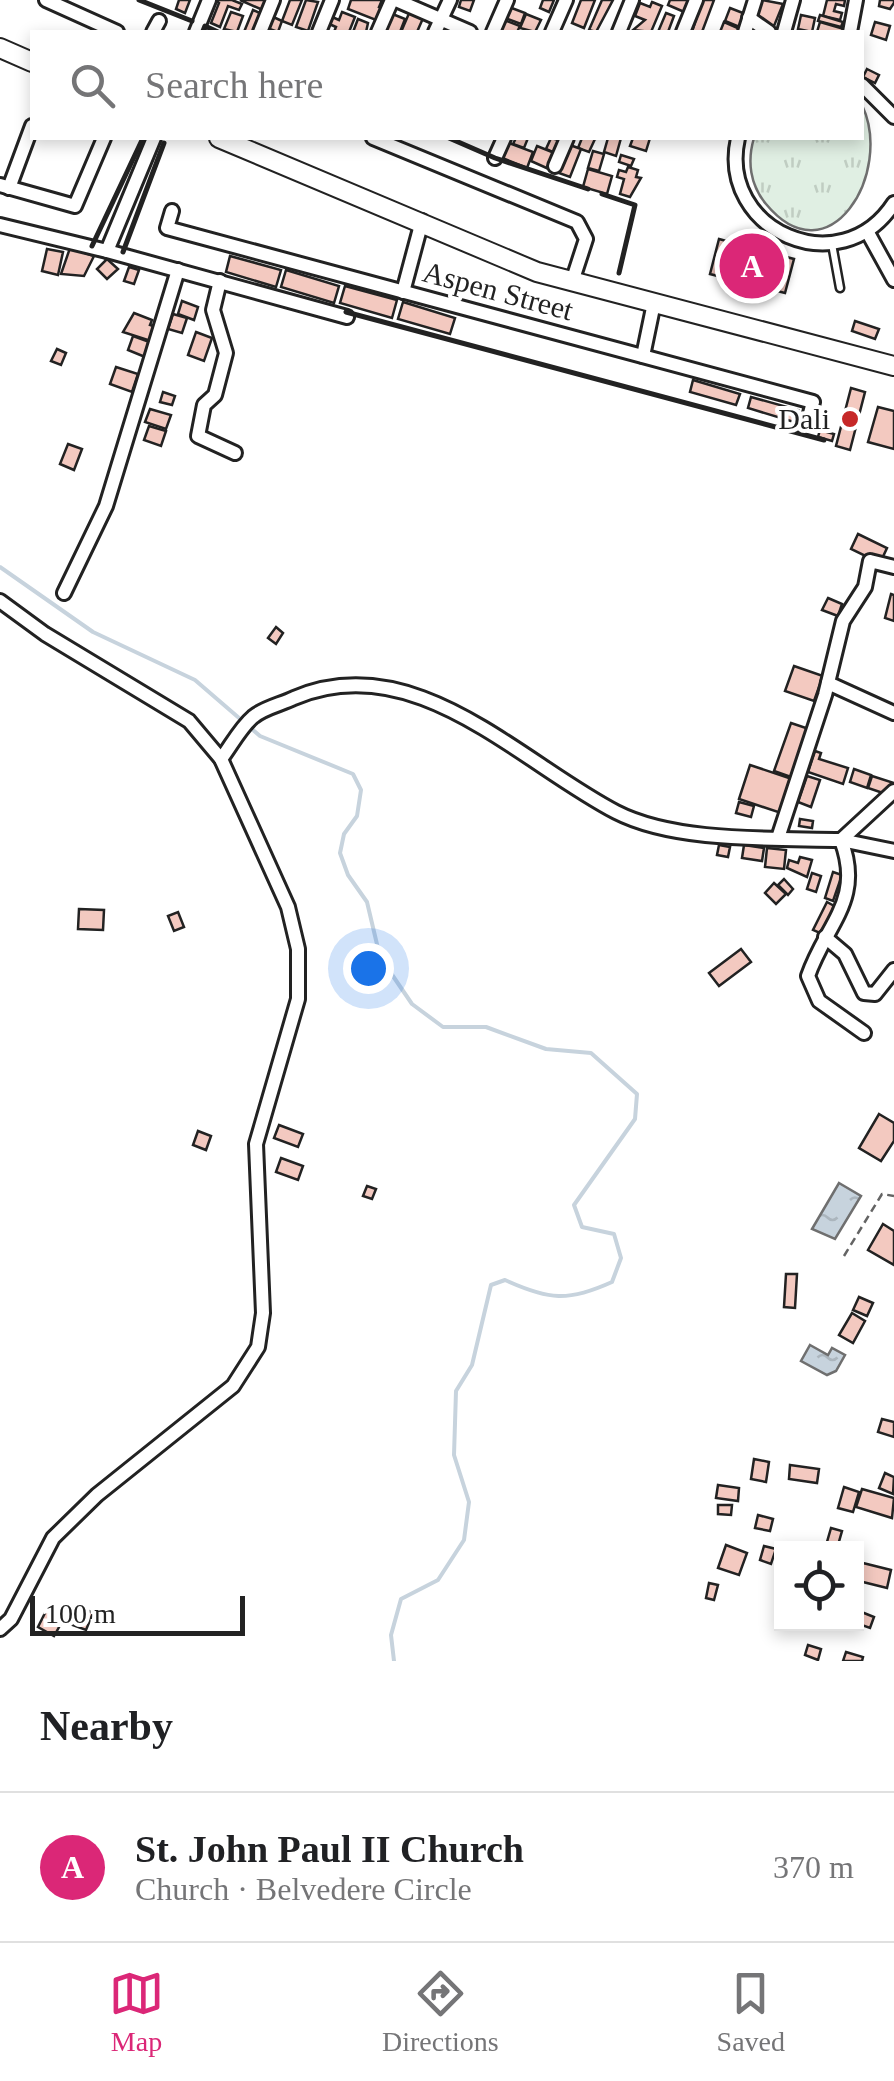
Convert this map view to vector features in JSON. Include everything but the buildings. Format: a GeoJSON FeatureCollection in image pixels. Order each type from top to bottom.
{"type":"FeatureCollection","features":[{"type":"Feature","properties":{"kind":"street"},"geometry":{"type":"LineString","coordinates":[[46,0],[113,30]]}},
{"type":"Feature","properties":{"kind":"street"},"geometry":{"type":"LineString","coordinates":[[197,30],[209,0]]}},
{"type":"Feature","properties":{"kind":"street"},"geometry":{"type":"LineString","coordinates":[[261,30],[273,0]]}},
{"type":"Feature","properties":{"kind":"street"},"geometry":{"type":"LineString","coordinates":[[321,30],[332,0]]}},
{"type":"Feature","properties":{"kind":"street"},"geometry":{"type":"LineString","coordinates":[[379,30],[394,0],[438,26],[450,0]]}},
{"type":"Feature","properties":{"kind":"street"},"geometry":{"type":"LineString","coordinates":[[494,30],[507,0]]}},
{"type":"Feature","properties":{"kind":"street"},"geometry":{"type":"LineString","coordinates":[[553,30],[566,0]]}},
{"type":"Feature","properties":{"kind":"street"},"geometry":{"type":"LineString","coordinates":[[620,30],[632,0]]}},
{"type":"Feature","properties":{"kind":"street"},"geometry":{"type":"LineString","coordinates":[[683,30],[696,0]]}},
{"type":"Feature","properties":{"kind":"street"},"geometry":{"type":"LineString","coordinates":[[746,30],[755,0]]}},
{"type":"Feature","properties":{"kind":"street"},"geometry":{"type":"LineString","coordinates":[[785,30],[793,0]]}},
{"type":"Feature","properties":{"kind":"street"},"geometry":{"type":"LineString","coordinates":[[850,30],[856,0]]}},
{"type":"Feature","properties":{"kind":"street"},"geometry":{"type":"LineString","coordinates":[[749,18],[766,30]]}},
{"type":"Feature","properties":{"kind":"street"},"geometry":{"type":"LineString","coordinates":[[0,48],[30,61]]}},
{"type":"Feature","properties":{"kind":"street"},"geometry":{"type":"LineString","coordinates":[[864,87],[894,116]]}},
{"type":"Feature","properties":{"kind":"street"},"geometry":{"type":"LineString","coordinates":[[30,130],[5,186],[75,206],[103,140]]}},
{"type":"Feature","properties":{"kind":"street"},"geometry":{"type":"LineString","coordinates":[[107,251],[153,140]]}},
{"type":"Feature","properties":{"kind":"street"},"geometry":{"type":"LineString","coordinates":[[224,140],[536,272],[894,366]]}},
{"type":"Feature","properties":{"kind":"street"},"geometry":{"type":"LineString","coordinates":[[378,140],[577,222],[586,239],[572,282]]}},
{"type":"Feature","properties":{"kind":"street"},"geometry":{"type":"LineString","coordinates":[[495,158],[503,140]]}},
{"type":"Feature","properties":{"kind":"street"},"geometry":{"type":"LineString","coordinates":[[555,166],[566,140]]}},
{"type":"Feature","properties":{"kind":"street"},"geometry":{"type":"LineString","coordinates":[[738,140],[736,176],[757,217],[797,242],[832,244],[868,231],[894,203]]}},
{"type":"Feature","properties":{"kind":"street","name":"Aspen Street"},"geometry":{"type":"LineString","coordinates":[[172,211],[167,228],[813,402],[808,421]]}},
{"type":"Feature","properties":{"kind":"street"},"geometry":{"type":"LineString","coordinates":[[403,292],[422,221]]}},
{"type":"Feature","properties":{"kind":"street"},"geometry":{"type":"LineString","coordinates":[[0,225],[347,317]]}},
{"type":"Feature","properties":{"kind":"street"},"geometry":{"type":"LineString","coordinates":[[868,231],[894,280]]}},
{"type":"Feature","properties":{"kind":"street"},"geometry":{"type":"LineString","coordinates":[[64,593],[106,506],[178,270]]}},
{"type":"Feature","properties":{"kind":"street"},"geometry":{"type":"LineString","coordinates":[[220,281],[213,310],[226,353],[215,395],[204,405],[197,429],[198,436],[234,454]]}},
{"type":"Feature","properties":{"kind":"street"},"geometry":{"type":"LineString","coordinates":[[643,356],[654,303]]}},
{"type":"Feature","properties":{"kind":"street"},"geometry":{"type":"LineString","coordinates":[[778,838],[828,682],[843,621],[864,587],[870,561],[894,567]]}},
{"type":"Feature","properties":{"kind":"street"},"geometry":{"type":"LineString","coordinates":[[0,601],[189,721],[225,754],[288,907],[298,949],[298,998],[256,1144],[262,1313],[258,1347],[232,1386],[97,1495],[53,1538],[11,1619],[0,1629]]}},
{"type":"Feature","properties":{"kind":"street"},"geometry":{"type":"LineString","coordinates":[[225,754],[254,716],[305,694],[356,682],[418,696],[528,752],[617,813],[708,834],[841,840],[894,851]]}},
{"type":"Feature","properties":{"kind":"street"},"geometry":{"type":"LineString","coordinates":[[828,682],[894,712]]}},
{"type":"Feature","properties":{"kind":"street"},"geometry":{"type":"LineString","coordinates":[[841,840],[894,791]]}},
{"type":"Feature","properties":{"kind":"street"},"geometry":{"type":"LineString","coordinates":[[841,840],[851,876],[843,911],[825,937],[808,976],[819,1002],[864,1033]]}},
{"type":"Feature","properties":{"kind":"street"},"geometry":{"type":"LineString","coordinates":[[825,937],[846,954],[864,994],[875,994],[894,970]]}},
{"type":"Feature","properties":{"kind":"lane"},"geometry":{"type":"LineString","coordinates":[[832,244],[840,288]]}},
{"type":"Feature","properties":{"kind":"path"},"geometry":{"type":"LineString","coordinates":[[844,1256],[882,1194],[894,1196]]}},
{"type":"Feature","properties":{"kind":"green space"},"geometry":{"type":"Polygon","coordinates":[[[864,112],[870,132],[869,160],[862,186],[850,208],[832,224],[812,230],[790,224],[766,204],[753,181],[754,140],[864,140],[864,112]]]}},
{"type":"Feature","properties":{"kind":"water"},"geometry":{"type":"Polygon","coordinates":[[[839,1183],[861,1196],[835,1239],[812,1229],[839,1183]]]}},
{"type":"Feature","properties":{"kind":"water"},"geometry":{"type":"Polygon","coordinates":[[[810,1345],[828,1355],[832,1348],[845,1355],[836,1371],[827,1375],[801,1361],[810,1345]]]}},
{"type":"Feature","properties":{"kind":"waterway"},"geometry":{"type":"LineString","coordinates":[[0,567],[93,632],[195,680],[260,736],[353,774],[361,790],[357,816],[344,834],[340,853],[348,875],[367,902],[380,957],[412,1004],[443,1027],[486,1027],[546,1049],[591,1053],[637,1094],[635,1119],[574,1205],[582,1227],[614,1234],[621,1258],[612,1282],[583,1293],[558,1296],[534,1292],[505,1280],[491,1285],[472,1365],[456,1391],[454,1455],[469,1502],[464,1540],[438,1580],[401,1599],[391,1635],[394,1661]]}},
{"type":"Feature","properties":{"kind":"wall"},"geometry":{"type":"LineString","coordinates":[[139,0],[192,21]]}},
{"type":"Feature","properties":{"kind":"wall"},"geometry":{"type":"LineString","coordinates":[[203,30],[205,26],[214,30]]}},
{"type":"Feature","properties":{"kind":"wall"},"geometry":{"type":"LineString","coordinates":[[92,246],[142,140]]}},
{"type":"Feature","properties":{"kind":"wall"},"geometry":{"type":"LineString","coordinates":[[454,140],[588,189]]}},
{"type":"Feature","properties":{"kind":"wall"},"geometry":{"type":"LineString","coordinates":[[123,252],[164,143]]}},
{"type":"Feature","properties":{"kind":"wall"},"geometry":{"type":"LineString","coordinates":[[602,194],[635,205],[619,273]]}},
{"type":"Feature","properties":{"kind":"wall"},"geometry":{"type":"LineString","coordinates":[[346,312],[824,440]]}},
{"type":"Feature","properties":{"kind":"place","name":"St. John Paul II Church"},"geometry":{"type":"Point","coordinates":[752,266]}},
{"type":"Feature","properties":{"kind":"place","name":"Dali"},"geometry":{"type":"Point","coordinates":[850,419]}}]}
